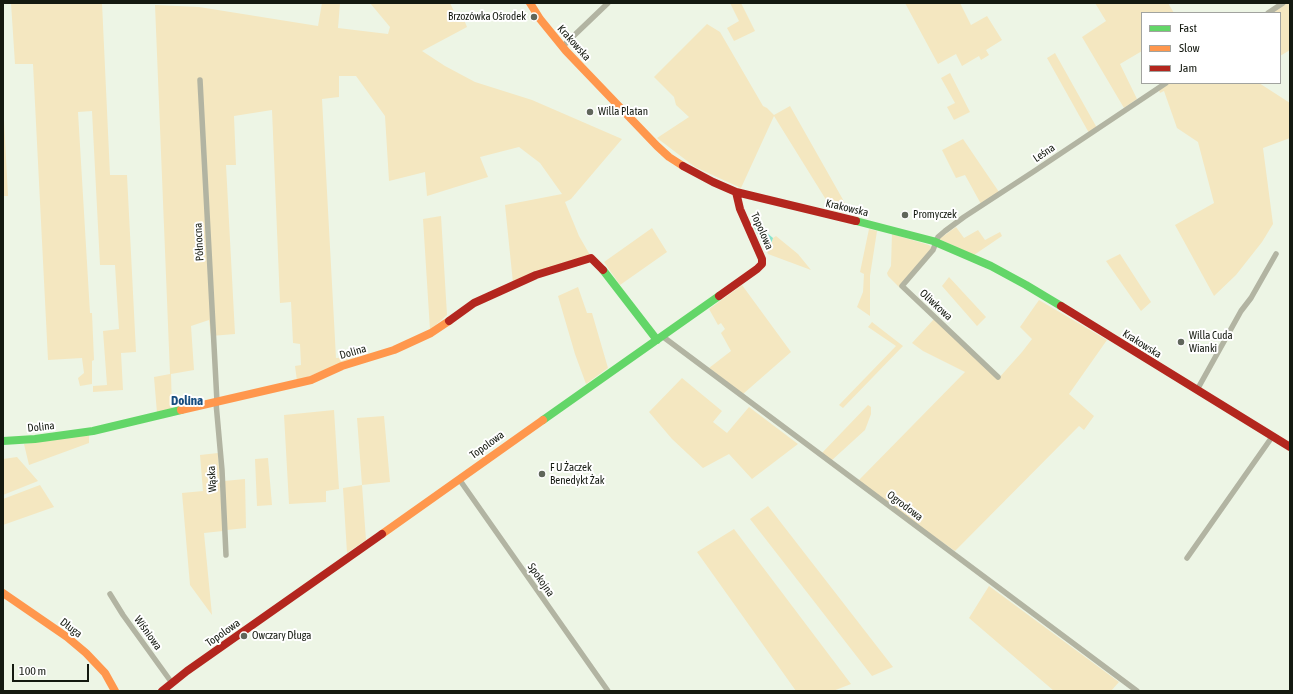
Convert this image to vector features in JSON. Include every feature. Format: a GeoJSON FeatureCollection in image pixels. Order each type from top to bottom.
{"type":"FeatureCollection","features":[{"type":"Feature","properties":{"kind":"street","name":"Krakowska"},"geometry":{"type":"LineString","coordinates":[[530,3],[540,19],[562,47],[654,143],[669,157],[699,176],[736,192],[909,234],[936,243],[991,266],[1016,279],[1290,447]]}},
{"type":"Feature","properties":{"kind":"street"},"geometry":{"type":"LineString","coordinates":[[562,47],[608,3]]}},
{"type":"Feature","properties":{"kind":"street"},"geometry":{"type":"LineString","coordinates":[[1270,12],[1283,3]]}},
{"type":"Feature","properties":{"kind":"street","name":"Północna"},"geometry":{"type":"LineString","coordinates":[[200,80],[217,402]]}},
{"type":"Feature","properties":{"kind":"street","name":"Leśna"},"geometry":{"type":"LineString","coordinates":[[936,243],[938,237],[964,217],[1165,84]]}},
{"type":"Feature","properties":{"kind":"street","name":"Topolowa"},"geometry":{"type":"LineString","coordinates":[[162,691],[762,264],[760,253],[740,208],[736,192]]}},
{"type":"Feature","properties":{"kind":"street","name":"Oliwkowa"},"geometry":{"type":"LineString","coordinates":[[936,243],[933,250],[902,286],[998,377]]}},
{"type":"Feature","properties":{"kind":"street"},"geometry":{"type":"LineString","coordinates":[[1197,390],[1241,311],[1251,298],[1276,254]]}},
{"type":"Feature","properties":{"kind":"street","name":"Dolina"},"geometry":{"type":"LineString","coordinates":[[3,441],[83,433],[311,380],[342,366],[394,350],[431,332],[474,303],[536,275],[591,258],[597,263],[659,338]]}},
{"type":"Feature","properties":{"kind":"street","name":"Ogrodowa"},"geometry":{"type":"LineString","coordinates":[[659,338],[810,448],[1136,691]]}},
{"type":"Feature","properties":{"kind":"street","name":"Wąska"},"geometry":{"type":"LineString","coordinates":[[217,402],[226,555]]}},
{"type":"Feature","properties":{"kind":"street"},"geometry":{"type":"LineString","coordinates":[[1187,558],[1272,436]]}},
{"type":"Feature","properties":{"kind":"street","name":"Spokojna"},"geometry":{"type":"LineString","coordinates":[[459,479],[608,691]]}},
{"type":"Feature","properties":{"kind":"street","name":"Długa"},"geometry":{"type":"LineString","coordinates":[[3,594],[67,637],[86,653],[105,673],[115,691]]}},
{"type":"Feature","properties":{"kind":"street","name":"Wiśniowa"},"geometry":{"type":"LineString","coordinates":[[110,594],[123,615],[172,683]]}},
{"type":"Feature","properties":{"kind":"shaded area"},"geometry":{"type":"Polygon","coordinates":[[[11,3],[102,3],[110,175],[127,175],[136,352],[121,353],[123,390],[93,392],[93,386],[107,385],[103,331],[119,329],[115,265],[100,265],[92,111],[78,112],[90,313],[92,313],[94,360],[92,361],[92,384],[80,386],[78,378],[84,373],[82,358],[48,360],[33,64],[15,64],[11,3]]]}},
{"type":"Feature","properties":{"kind":"shaded area"},"geometry":{"type":"Polygon","coordinates":[[[322,3],[340,3],[338,28],[388,34],[390,27],[370,3],[450,3],[455,13],[461,12],[467,27],[422,51],[445,66],[475,82],[532,100],[622,139],[571,199],[565,202],[579,236],[590,255],[513,283],[505,205],[562,194],[540,163],[519,147],[480,157],[488,177],[427,196],[425,172],[389,181],[385,116],[356,76],[339,76],[339,97],[322,99],[336,358],[356,357],[356,360],[335,366],[297,381],[295,366],[301,365],[300,344],[293,343],[291,302],[280,303],[272,110],[234,116],[236,165],[226,165],[235,334],[211,336],[209,320],[191,326],[194,370],[171,374],[172,409],[157,413],[154,377],[170,374],[155,5],[199,7],[318,26],[322,3]]]}},
{"type":"Feature","properties":{"kind":"shaded area"},"geometry":{"type":"Polygon","coordinates":[[[730,3],[741,3],[755,31],[734,41],[727,28],[739,21],[730,3]]]}},
{"type":"Feature","properties":{"kind":"shaded area"},"geometry":{"type":"Polygon","coordinates":[[[905,3],[960,3],[971,25],[987,16],[1002,40],[986,50],[989,55],[981,60],[979,56],[962,66],[956,54],[938,64],[905,3]]]}},
{"type":"Feature","properties":{"kind":"shaded area"},"geometry":{"type":"Polygon","coordinates":[[[1095,3],[1168,3],[1173,12],[1141,12],[1141,52],[1120,64],[1137,99],[1124,108],[1082,37],[1106,21],[1095,3]]]}},
{"type":"Feature","properties":{"kind":"shaded area"},"geometry":{"type":"Polygon","coordinates":[[[1285,3],[1290,3],[1290,50],[1281,55],[1281,12],[1272,12],[1285,3]]]}},
{"type":"Feature","properties":{"kind":"shaded area"},"geometry":{"type":"Polygon","coordinates":[[[707,24],[720,32],[763,106],[774,115],[790,106],[846,205],[844,213],[833,211],[774,116],[741,188],[695,167],[657,138],[689,117],[676,105],[674,97],[654,77],[707,24]]]}},
{"type":"Feature","properties":{"kind":"shaded area"},"geometry":{"type":"Polygon","coordinates":[[[1055,53],[1097,128],[1089,133],[1047,58],[1055,53]]]}},
{"type":"Feature","properties":{"kind":"shaded area"},"geometry":{"type":"Polygon","coordinates":[[[950,73],[970,112],[954,120],[947,107],[955,103],[941,78],[950,73]]]}},
{"type":"Feature","properties":{"kind":"shaded area"},"geometry":{"type":"Polygon","coordinates":[[[1168,84],[1261,84],[1290,103],[1290,138],[1263,148],[1273,224],[1262,242],[1236,275],[1214,296],[1175,225],[1214,203],[1198,142],[1177,128],[1164,91],[1160,93],[1159,90],[1168,84]]]}},
{"type":"Feature","properties":{"kind":"shaded area"},"geometry":{"type":"Polygon","coordinates":[[[3,101],[8,196],[3,196],[3,101]]]}},
{"type":"Feature","properties":{"kind":"shaded area"},"geometry":{"type":"Polygon","coordinates":[[[963,139],[999,192],[981,204],[965,175],[956,178],[942,150],[963,139]]]}},
{"type":"Feature","properties":{"kind":"shaded area"},"geometry":{"type":"Polygon","coordinates":[[[441,216],[447,315],[430,330],[423,219],[441,216]]]}},
{"type":"Feature","properties":{"kind":"shaded area"},"geometry":{"type":"Polygon","coordinates":[[[956,227],[964,238],[978,230],[985,240],[1000,232],[1002,236],[974,255],[939,239],[956,227]]]}},
{"type":"Feature","properties":{"kind":"shaded area"},"geometry":{"type":"Polygon","coordinates":[[[652,228],[667,252],[620,285],[604,262],[652,228]]]}},
{"type":"Feature","properties":{"kind":"shaded area"},"geometry":{"type":"Polygon","coordinates":[[[869,229],[877,231],[870,276],[870,316],[857,307],[863,292],[864,274],[860,272],[869,229]]]}},
{"type":"Feature","properties":{"kind":"shaded area"},"geometry":{"type":"Polygon","coordinates":[[[892,234],[929,245],[932,248],[900,288],[888,276],[887,273],[891,266],[892,234]]]}},
{"type":"Feature","properties":{"kind":"shaded area"},"geometry":{"type":"Polygon","coordinates":[[[776,236],[798,254],[811,270],[768,254],[765,247],[767,248],[771,244],[773,238],[776,236]]]}},
{"type":"Feature","properties":{"kind":"shaded area"},"geometry":{"type":"Polygon","coordinates":[[[1120,254],[1151,302],[1141,311],[1106,261],[1120,254]]]}},
{"type":"Feature","properties":{"kind":"shaded area"},"geometry":{"type":"Polygon","coordinates":[[[949,277],[986,317],[977,326],[942,286],[949,277]]]}},
{"type":"Feature","properties":{"kind":"shaded area"},"geometry":{"type":"Polygon","coordinates":[[[742,285],[791,352],[743,394],[709,368],[731,351],[721,333],[725,329],[721,323],[718,325],[709,309],[742,285]]]}},
{"type":"Feature","properties":{"kind":"shaded area"},"geometry":{"type":"Polygon","coordinates":[[[578,287],[587,313],[592,313],[608,368],[586,384],[575,354],[558,296],[578,287]]]}},
{"type":"Feature","properties":{"kind":"shaded area"},"geometry":{"type":"Polygon","coordinates":[[[1039,300],[1107,340],[1069,394],[1094,416],[1084,430],[1079,426],[955,551],[858,481],[965,372],[923,351],[912,343],[934,319],[998,379],[1032,339],[1020,327],[1039,300]]]}},
{"type":"Feature","properties":{"kind":"shaded area"},"geometry":{"type":"Polygon","coordinates":[[[872,322],[903,346],[843,408],[839,405],[896,346],[868,327],[872,322]]]}},
{"type":"Feature","properties":{"kind":"shaded area"},"geometry":{"type":"Polygon","coordinates":[[[682,378],[722,411],[713,422],[727,433],[749,407],[798,444],[752,479],[729,454],[703,468],[672,439],[649,412],[682,378]]]}},
{"type":"Feature","properties":{"kind":"shaded area"},"geometry":{"type":"Polygon","coordinates":[[[868,405],[871,407],[871,414],[865,430],[831,461],[821,454],[868,405]]]}},
{"type":"Feature","properties":{"kind":"shaded area"},"geometry":{"type":"Polygon","coordinates":[[[334,410],[339,489],[326,491],[326,502],[289,504],[284,415],[334,410]]]}},
{"type":"Feature","properties":{"kind":"shaded area"},"geometry":{"type":"Polygon","coordinates":[[[384,416],[390,482],[362,485],[357,418],[384,416]]]}},
{"type":"Feature","properties":{"kind":"shaded area"},"geometry":{"type":"Polygon","coordinates":[[[89,435],[89,443],[29,465],[24,444],[89,435]]]}},
{"type":"Feature","properties":{"kind":"shaded area"},"geometry":{"type":"Polygon","coordinates":[[[218,453],[223,531],[204,533],[212,615],[190,585],[182,493],[203,491],[200,455],[218,453]]]}},
{"type":"Feature","properties":{"kind":"shaded area"},"geometry":{"type":"Polygon","coordinates":[[[17,457],[38,481],[3,495],[3,459],[17,457]]]}},
{"type":"Feature","properties":{"kind":"shaded area"},"geometry":{"type":"Polygon","coordinates":[[[268,458],[272,505],[257,506],[255,459],[268,458]]]}},
{"type":"Feature","properties":{"kind":"shaded area"},"geometry":{"type":"Polygon","coordinates":[[[245,479],[246,528],[227,530],[224,481],[245,479]]]}},
{"type":"Feature","properties":{"kind":"shaded area"},"geometry":{"type":"Polygon","coordinates":[[[40,485],[54,507],[3,525],[3,499],[40,485]]]}},
{"type":"Feature","properties":{"kind":"shaded area"},"geometry":{"type":"Polygon","coordinates":[[[362,485],[366,540],[347,553],[343,488],[362,485]]]}},
{"type":"Feature","properties":{"kind":"shaded area"},"geometry":{"type":"Polygon","coordinates":[[[768,506],[893,667],[872,676],[750,519],[768,506]]]}},
{"type":"Feature","properties":{"kind":"shaded area"},"geometry":{"type":"Polygon","coordinates":[[[734,529],[851,684],[833,691],[796,691],[697,552],[734,529]]]}},
{"type":"Feature","properties":{"kind":"shaded area"},"geometry":{"type":"Polygon","coordinates":[[[989,586],[1119,682],[1111,691],[1054,691],[969,618],[989,586]]]}},
{"type":"Feature","properties":{"kind":"water"},"geometry":{"type":"Polygon","coordinates":[[[755,223],[773,238],[771,244],[767,248],[762,243],[753,225],[755,223]]]}},
{"type":"Feature","properties":{"kind":"traffic: fast"},"geometry":{"type":"LineString","coordinates":[[856,221],[933,241],[991,266],[1061,306]]}},
{"type":"Feature","properties":{"kind":"traffic: fast"},"geometry":{"type":"LineString","coordinates":[[603,270],[657,340]]}},
{"type":"Feature","properties":{"kind":"traffic: fast"},"geometry":{"type":"LineString","coordinates":[[543,420],[719,296]]}},
{"type":"Feature","properties":{"kind":"traffic: fast"},"geometry":{"type":"LineString","coordinates":[[3,441],[35,439],[93,431],[181,410]]}},
{"type":"Feature","properties":{"kind":"traffic: slow"},"geometry":{"type":"LineString","coordinates":[[530,3],[540,19],[566,51],[657,146],[669,157],[683,166]]}},
{"type":"Feature","properties":{"kind":"traffic: slow"},"geometry":{"type":"LineString","coordinates":[[181,410],[311,380],[342,366],[394,350],[431,333],[449,321]]}},
{"type":"Feature","properties":{"kind":"traffic: slow"},"geometry":{"type":"LineString","coordinates":[[382,534],[543,420]]}},
{"type":"Feature","properties":{"kind":"traffic: slow"},"geometry":{"type":"LineString","coordinates":[[3,593],[67,637],[86,653],[105,673],[115,691]]}},
{"type":"Feature","properties":{"kind":"traffic: jam"},"geometry":{"type":"LineString","coordinates":[[683,166],[736,192],[856,221]]}},
{"type":"Feature","properties":{"kind":"traffic: jam"},"geometry":{"type":"LineString","coordinates":[[719,296],[762,264],[762,259],[740,209],[736,192]]}},
{"type":"Feature","properties":{"kind":"traffic: jam"},"geometry":{"type":"LineString","coordinates":[[449,321],[474,303],[536,275],[591,258],[603,270]]}},
{"type":"Feature","properties":{"kind":"traffic: jam"},"geometry":{"type":"LineString","coordinates":[[1061,306],[1290,447]]}},
{"type":"Feature","properties":{"kind":"traffic: jam"},"geometry":{"type":"LineString","coordinates":[[162,691],[187,671],[382,534]]}},
{"type":"Feature","properties":{"kind":"place","name":"Brzozówka Ośrodek"},"geometry":{"type":"Point","coordinates":[534,17]}},
{"type":"Feature","properties":{"kind":"place","name":"Willa Platan"},"geometry":{"type":"Point","coordinates":[590,112]}},
{"type":"Feature","properties":{"kind":"place","name":"Promyczek"},"geometry":{"type":"Point","coordinates":[905,215]}},
{"type":"Feature","properties":{"kind":"place","name":"Willa Cuda Wianki"},"geometry":{"type":"Point","coordinates":[1181,342]}},
{"type":"Feature","properties":{"kind":"place","name":"F U Żaczek Benedykt Żak"},"geometry":{"type":"Point","coordinates":[542,474]}},
{"type":"Feature","properties":{"kind":"place","name":"Owczary Długa"},"geometry":{"type":"Point","coordinates":[244,636]}},
{"type":"Feature","properties":{"kind":"district","name":"Dolina"},"geometry":{"type":"Point","coordinates":[187,401]}}]}
